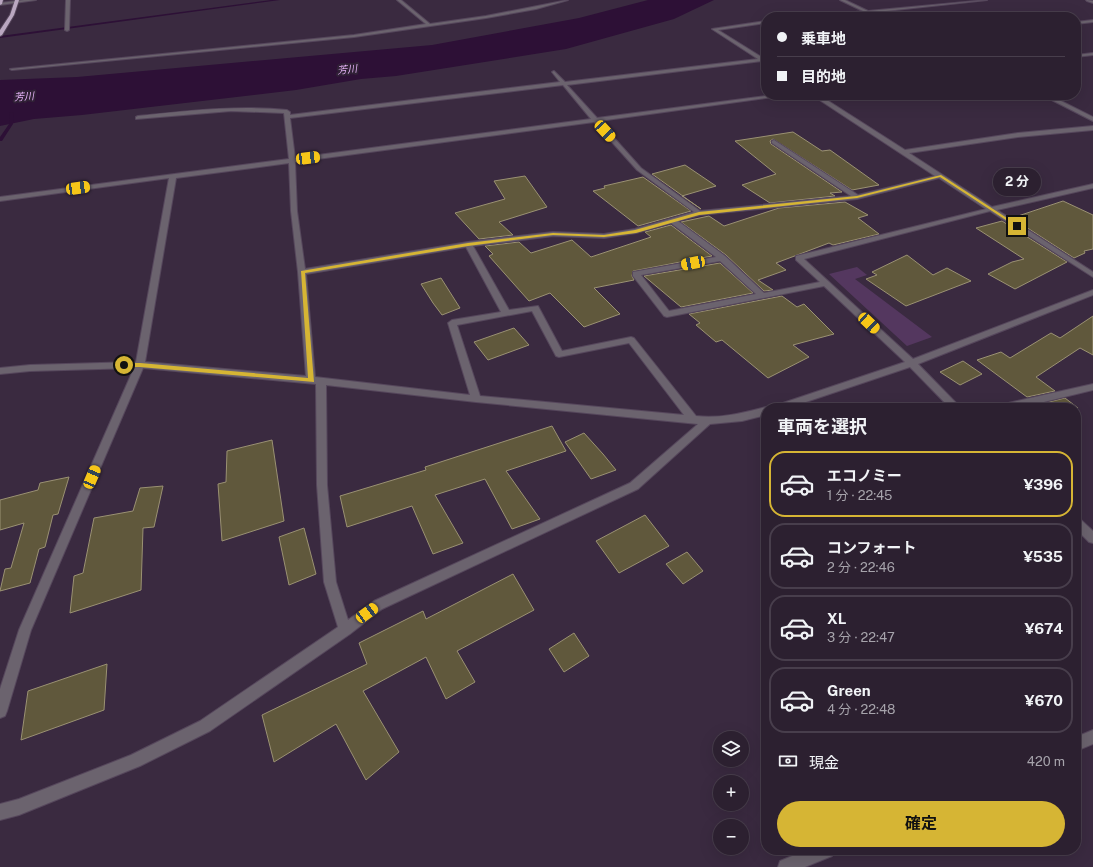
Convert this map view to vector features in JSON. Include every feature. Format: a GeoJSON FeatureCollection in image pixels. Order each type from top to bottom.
{"type":"FeatureCollection","features":[{"type":"Feature","properties":{"kind":"highway"},"geometry":{"type":"LineString","coordinates":[[0,4],[1,0]]}},
{"type":"Feature","properties":{"kind":"highway"},"geometry":{"type":"LineString","coordinates":[[0,34],[12,15],[17,1]]}},
{"type":"Feature","properties":{"kind":"street"},"geometry":{"type":"LineString","coordinates":[[0,4],[34,0]]}},
{"type":"Feature","properties":{"kind":"street"},"geometry":{"type":"LineString","coordinates":[[67,28],[68,0]]}},
{"type":"Feature","properties":{"kind":"street"},"geometry":{"type":"LineString","coordinates":[[399,0],[430,26]]}},
{"type":"Feature","properties":{"kind":"street"},"geometry":{"type":"LineString","coordinates":[[12,69],[354,36],[430,26],[509,13],[566,0]]}},
{"type":"Feature","properties":{"kind":"street"},"geometry":{"type":"LineString","coordinates":[[842,0],[868,12],[985,0]]}},
{"type":"Feature","properties":{"kind":"street"},"geometry":{"type":"LineString","coordinates":[[1088,0],[1093,2]]}},
{"type":"Feature","properties":{"kind":"street"},"geometry":{"type":"LineString","coordinates":[[1081,22],[1093,21]]}},
{"type":"Feature","properties":{"kind":"street"},"geometry":{"type":"LineString","coordinates":[[761,23],[714,29],[761,58]]}},
{"type":"Feature","properties":{"kind":"street"},"geometry":{"type":"LineString","coordinates":[[1081,55],[1093,54]]}},
{"type":"Feature","properties":{"kind":"street"},"geometry":{"type":"LineString","coordinates":[[288,117],[761,61]]}},
{"type":"Feature","properties":{"kind":"street"},"geometry":{"type":"LineString","coordinates":[[554,72],[639,169],[699,213]]}},
{"type":"Feature","properties":{"kind":"street"},"geometry":{"type":"LineString","coordinates":[[0,199],[761,98]]}},
{"type":"Feature","properties":{"kind":"street"},"geometry":{"type":"LineString","coordinates":[[824,100],[1093,275]]}},
{"type":"Feature","properties":{"kind":"street"},"geometry":{"type":"LineString","coordinates":[[1054,100],[1093,119]]}},
{"type":"Feature","properties":{"kind":"street"},"geometry":{"type":"LineString","coordinates":[[138,118],[237,109],[288,112],[294,211],[316,381],[322,485],[330,582],[345,630]]}},
{"type":"Feature","properties":{"kind":"street"},"geometry":{"type":"LineString","coordinates":[[905,152],[1018,135],[1093,128]]}},
{"type":"Feature","properties":{"kind":"street"},"geometry":{"type":"LineString","coordinates":[[774,142],[857,197]]}},
{"type":"Feature","properties":{"kind":"street"},"geometry":{"type":"LineString","coordinates":[[0,710],[25,630],[140,365],[173,176]]}},
{"type":"Feature","properties":{"kind":"street"},"geometry":{"type":"LineString","coordinates":[[302,272],[468,244],[553,234],[604,236],[636,231],[699,213],[857,197],[941,176]]}},
{"type":"Feature","properties":{"kind":"street"},"geometry":{"type":"LineString","coordinates":[[951,403],[912,363],[799,258],[992,209],[1093,186]]}},
{"type":"Feature","properties":{"kind":"street"},"geometry":{"type":"LineString","coordinates":[[673,221],[722,258],[763,296]]}},
{"type":"Feature","properties":{"kind":"street"},"geometry":{"type":"LineString","coordinates":[[468,244],[506,313]]}},
{"type":"Feature","properties":{"kind":"street"},"geometry":{"type":"LineString","coordinates":[[722,258],[636,274],[668,314],[826,284]]}},
{"type":"Feature","properties":{"kind":"street"},"geometry":{"type":"LineString","coordinates":[[792,403],[912,363],[1093,292]]}},
{"type":"Feature","properties":{"kind":"street"},"geometry":{"type":"LineString","coordinates":[[476,399],[452,323],[535,308],[559,354],[631,340],[693,420]]}},
{"type":"Feature","properties":{"kind":"street"},"geometry":{"type":"LineString","coordinates":[[0,371],[30,368],[140,365],[316,381],[476,399],[693,420],[707,421],[742,417],[761,412]]}},
{"type":"Feature","properties":{"kind":"street"},"geometry":{"type":"LineString","coordinates":[[1025,403],[1093,387]]}},
{"type":"Feature","properties":{"kind":"street"},"geometry":{"type":"LineString","coordinates":[[0,812],[18,807],[135,760],[205,726],[345,630],[378,605],[634,486],[707,421]]}},
{"type":"Feature","properties":{"kind":"street"},"geometry":{"type":"LineString","coordinates":[[1081,527],[1093,538]]}},
{"type":"Feature","properties":{"kind":"street"},"geometry":{"type":"LineString","coordinates":[[1081,742],[1093,737]]}},
{"type":"Feature","properties":{"kind":"street"},"geometry":{"type":"LineString","coordinates":[[786,867],[814,855]]}},
{"type":"Feature","properties":{"kind":"shaded area"},"geometry":{"type":"Polygon","coordinates":[[[857,267],[867,275],[855,279],[932,337],[907,346],[829,274],[857,267]]]}},
{"type":"Feature","properties":{"kind":"water","name":"芳川"},"geometry":{"type":"Polygon","coordinates":[[[648,0],[714,0],[674,19],[566,49],[296,90],[82,115],[34,119],[0,126],[0,80],[77,77],[432,45],[579,18],[648,0]]]}},
{"type":"Feature","properties":{"kind":"building"},"geometry":{"type":"Polygon","coordinates":[[[793,132],[822,151],[830,150],[879,185],[852,190],[773,139],[770,141],[771,144],[842,192],[830,193],[835,196],[770,203],[742,185],[776,174],[735,141],[793,132]]]}},
{"type":"Feature","properties":{"kind":"building"},"geometry":{"type":"Polygon","coordinates":[[[685,165],[716,186],[683,196],[652,174],[685,165]]]}},
{"type":"Feature","properties":{"kind":"building"},"geometry":{"type":"Polygon","coordinates":[[[525,176],[547,207],[499,222],[513,235],[479,239],[455,213],[505,199],[494,181],[525,176]]]}},
{"type":"Feature","properties":{"kind":"building"},"geometry":{"type":"Polygon","coordinates":[[[643,177],[691,211],[638,226],[593,191],[605,188],[604,186],[643,177]]]}},
{"type":"Feature","properties":{"kind":"building"},"geometry":{"type":"Polygon","coordinates":[[[1063,201],[1093,215],[1093,249],[1084,251],[1085,253],[1074,258],[1012,218],[1063,201]]]}},
{"type":"Feature","properties":{"kind":"building"},"geometry":{"type":"Polygon","coordinates":[[[845,202],[868,215],[858,218],[879,234],[833,245],[829,243],[776,263],[786,270],[758,280],[773,290],[764,291],[726,255],[681,222],[709,216],[724,226],[779,208],[845,202]]]}},
{"type":"Feature","properties":{"kind":"building"},"geometry":{"type":"Polygon","coordinates":[[[1002,221],[1067,262],[1015,289],[988,274],[1012,262],[1024,259],[976,228],[1002,221]]]}},
{"type":"Feature","properties":{"kind":"building"},"geometry":{"type":"Polygon","coordinates":[[[671,225],[712,256],[633,271],[632,276],[634,280],[594,288],[620,314],[584,327],[550,293],[529,301],[489,256],[493,254],[485,246],[519,242],[531,253],[572,240],[591,257],[651,237],[645,232],[671,225]]]}},
{"type":"Feature","properties":{"kind":"building"},"geometry":{"type":"Polygon","coordinates":[[[907,255],[933,275],[947,268],[971,281],[906,306],[866,279],[877,275],[872,272],[907,255]]]}},
{"type":"Feature","properties":{"kind":"building"},"geometry":{"type":"Polygon","coordinates":[[[720,263],[753,293],[681,307],[644,276],[720,263]]]}},
{"type":"Feature","properties":{"kind":"building"},"geometry":{"type":"Polygon","coordinates":[[[441,278],[460,308],[442,315],[421,284],[441,278]]]}},
{"type":"Feature","properties":{"kind":"building"},"geometry":{"type":"Polygon","coordinates":[[[782,296],[797,307],[804,304],[834,334],[793,345],[809,357],[768,378],[722,340],[716,342],[696,325],[700,323],[689,314],[782,296]]]}},
{"type":"Feature","properties":{"kind":"building"},"geometry":{"type":"Polygon","coordinates":[[[1093,316],[1093,355],[1080,348],[1036,377],[1055,391],[1027,397],[977,360],[1001,352],[1010,358],[1051,333],[1060,338],[1093,316]]]}},
{"type":"Feature","properties":{"kind":"building"},"geometry":{"type":"Polygon","coordinates":[[[514,328],[529,345],[488,360],[474,342],[514,328]]]}},
{"type":"Feature","properties":{"kind":"building"},"geometry":{"type":"Polygon","coordinates":[[[963,361],[982,374],[960,385],[940,372],[963,361]]]}},
{"type":"Feature","properties":{"kind":"building"},"geometry":{"type":"Polygon","coordinates":[[[1065,398],[1072,403],[1045,403],[1065,398]]]}},
{"type":"Feature","properties":{"kind":"building"},"geometry":{"type":"Polygon","coordinates":[[[552,426],[566,451],[506,471],[540,519],[512,529],[485,479],[435,495],[463,543],[433,554],[412,506],[347,527],[340,496],[426,470],[425,467],[552,426]]]}},
{"type":"Feature","properties":{"kind":"building"},"geometry":{"type":"Polygon","coordinates":[[[584,433],[616,470],[591,479],[565,442],[584,433]]]}},
{"type":"Feature","properties":{"kind":"building"},"geometry":{"type":"Polygon","coordinates":[[[272,440],[284,521],[222,541],[218,484],[226,482],[227,451],[272,440]]]}},
{"type":"Feature","properties":{"kind":"building"},"geometry":{"type":"Polygon","coordinates":[[[69,477],[58,514],[53,515],[45,547],[39,549],[30,583],[0,591],[5,569],[11,568],[24,523],[0,530],[0,500],[38,490],[40,483],[69,477]]]}},
{"type":"Feature","properties":{"kind":"building"},"geometry":{"type":"Polygon","coordinates":[[[163,486],[154,527],[143,528],[141,590],[70,613],[74,576],[83,573],[94,518],[133,511],[140,488],[163,486]]]}},
{"type":"Feature","properties":{"kind":"building"},"geometry":{"type":"Polygon","coordinates":[[[645,515],[669,546],[619,573],[596,541],[645,515]]]}},
{"type":"Feature","properties":{"kind":"building"},"geometry":{"type":"Polygon","coordinates":[[[304,528],[316,574],[289,585],[279,537],[304,528]]]}},
{"type":"Feature","properties":{"kind":"building"},"geometry":{"type":"Polygon","coordinates":[[[687,552],[703,571],[683,584],[666,564],[687,552]]]}},
{"type":"Feature","properties":{"kind":"building"},"geometry":{"type":"Polygon","coordinates":[[[513,574],[534,610],[457,651],[475,682],[446,699],[426,657],[363,691],[399,752],[366,780],[336,724],[274,762],[262,715],[367,664],[359,643],[423,611],[426,619],[513,574]]]}},
{"type":"Feature","properties":{"kind":"building"},"geometry":{"type":"Polygon","coordinates":[[[574,633],[589,656],[564,672],[549,649],[574,633]]]}},
{"type":"Feature","properties":{"kind":"building"},"geometry":{"type":"Polygon","coordinates":[[[107,664],[104,710],[21,740],[28,691],[107,664]]]}},
{"type":"Feature","properties":{"kind":"waterway"},"geometry":{"type":"LineString","coordinates":[[0,37],[278,0]]}},
{"type":"Feature","properties":{"kind":"waterway"},"geometry":{"type":"LineString","coordinates":[[0,140],[11,124],[12,113]]}},
{"type":"Feature","properties":{"kind":"route"},"geometry":{"type":"LineString","coordinates":[[124,365],[140,365],[311,380],[302,272],[468,244],[553,234],[604,236],[636,231],[699,213],[857,197],[941,176],[1017,226]]}}]}
